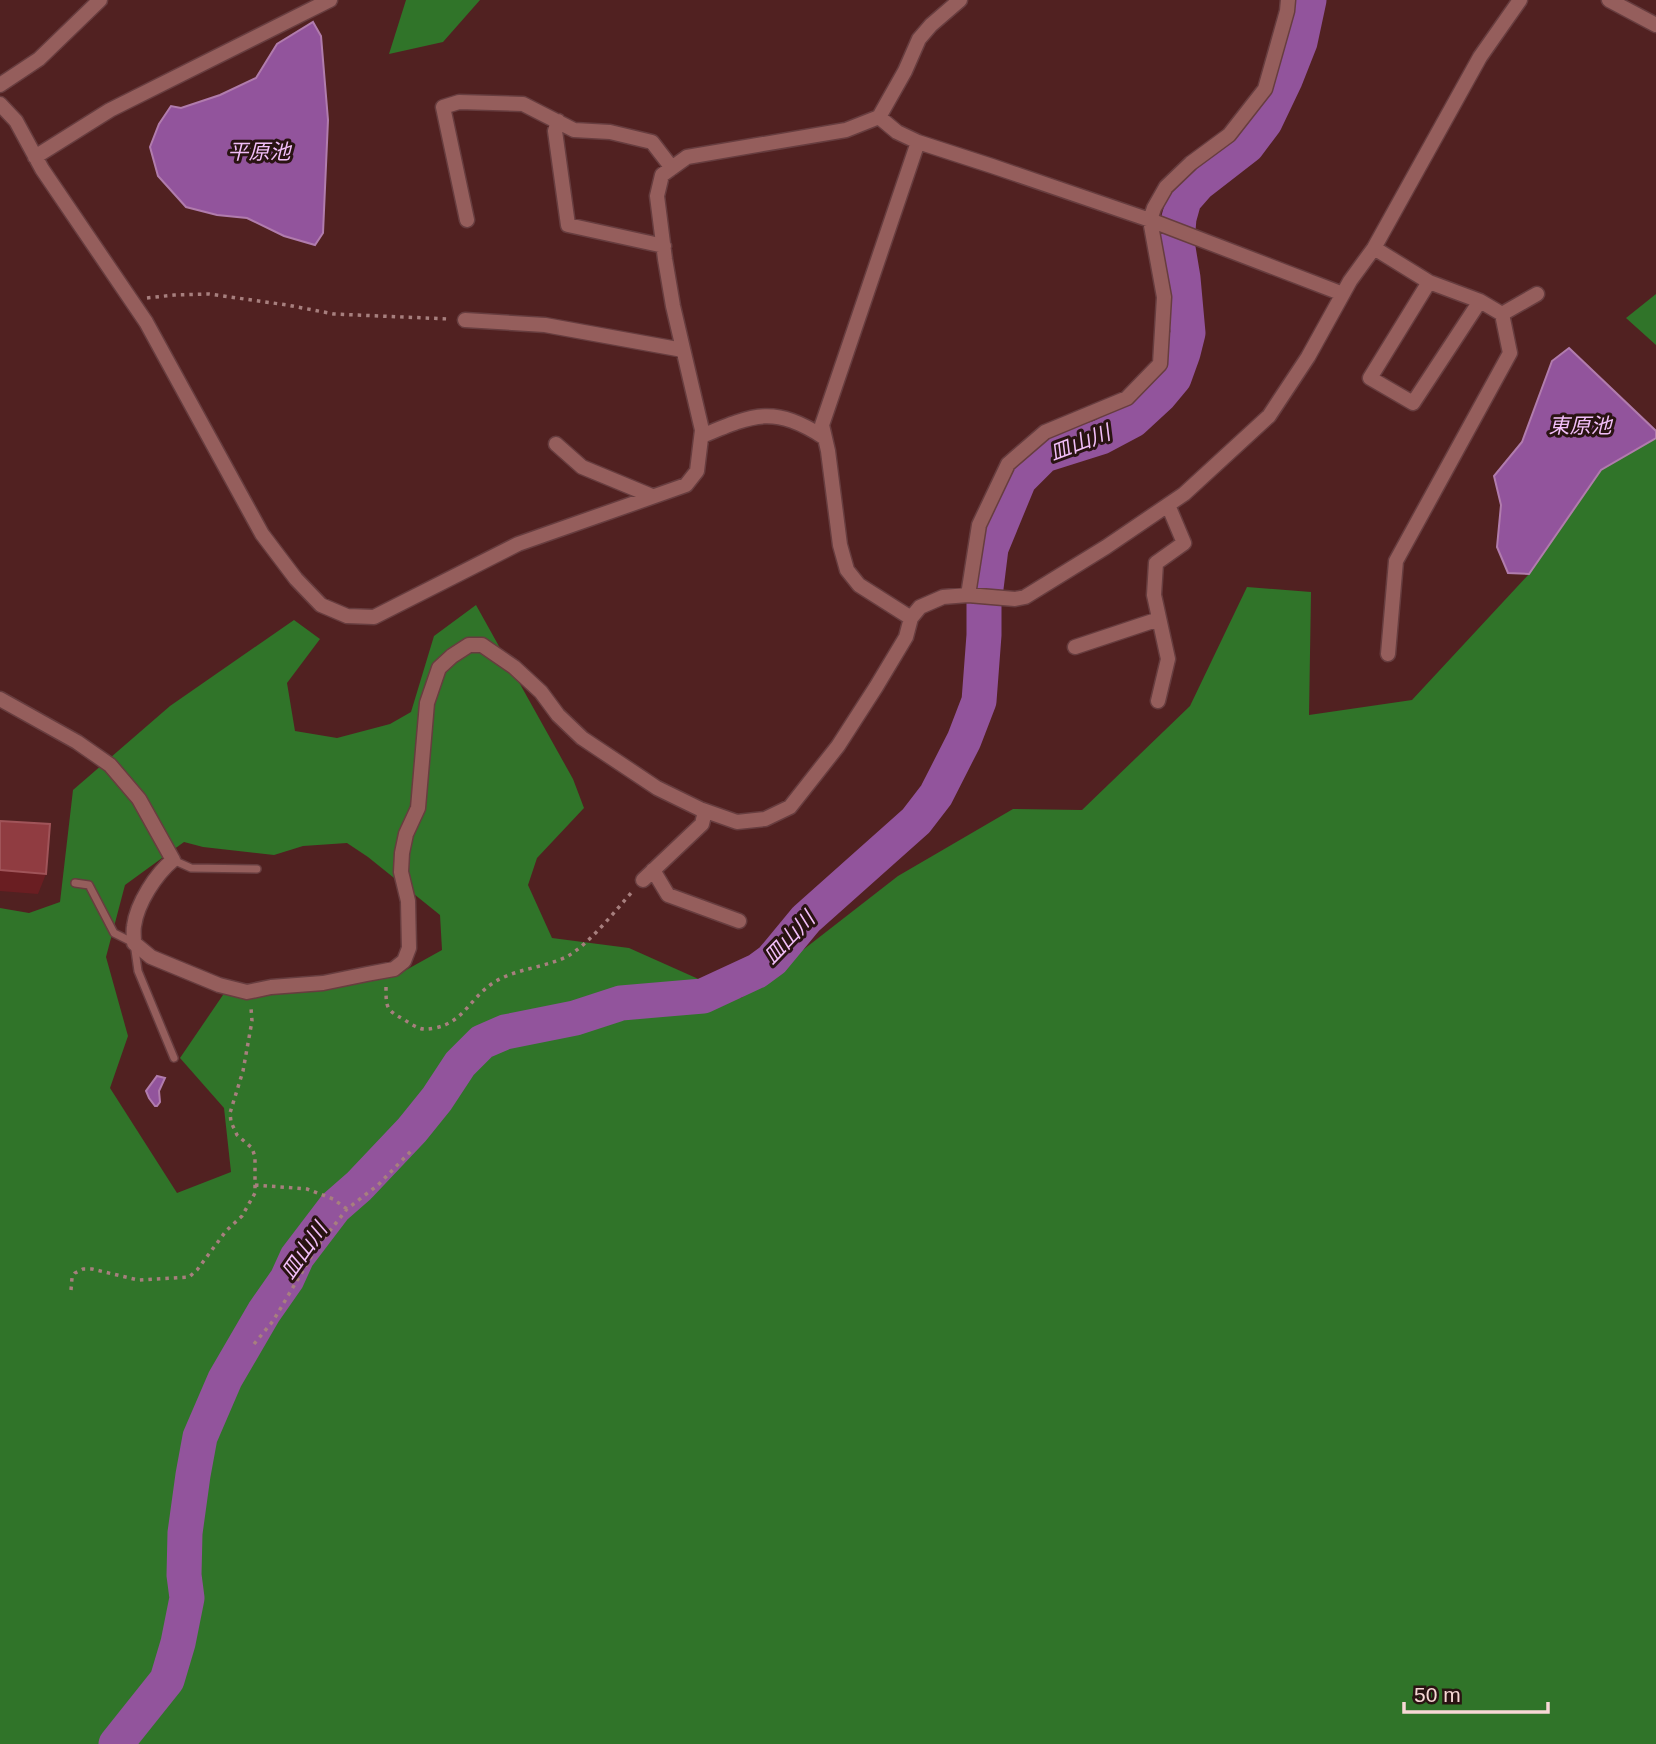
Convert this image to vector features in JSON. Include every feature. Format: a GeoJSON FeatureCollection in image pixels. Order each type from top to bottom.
{"type":"FeatureCollection","features":[{"type":"Feature","properties":{"kind":"street"},"geometry":{"type":"LineString","coordinates":[[0,85],[39,59],[100,0]]}},
{"type":"Feature","properties":{"kind":"street"},"geometry":{"type":"LineString","coordinates":[[35,157],[110,110],[330,0]]}},
{"type":"Feature","properties":{"kind":"street"},"geometry":{"type":"LineString","coordinates":[[0,104],[16,121],[42,169],[146,322],[262,534],[296,579],[321,605],[347,616],[374,617],[518,544],[686,485],[697,471],[702,430],[673,306],[657,196],[662,174],[687,157],[846,130],[879,117],[905,71],[919,39],[960,0]]}},
{"type":"Feature","properties":{"kind":"street"},"geometry":{"type":"LineString","coordinates":[[968,595],[979,525],[1008,464],[1045,432],[1127,398],[1160,364],[1164,297],[1150,220],[1154,208],[1166,187],[1191,163],[1229,135],[1265,89],[1288,0]]}},
{"type":"Feature","properties":{"kind":"street"},"geometry":{"type":"LineString","coordinates":[[0,699],[77,742],[110,765],[139,799],[173,860],[162,869],[143,899],[134,926],[134,943],[151,957],[219,985],[247,992],[271,987],[323,983],[394,968],[404,961],[408,948],[408,901],[401,872],[402,853],[406,834],[418,808],[426,703],[439,668],[469,645],[482,645],[514,667],[541,692],[558,715],[582,738],[657,788],[705,811],[737,822],[765,819],[790,807],[838,746],[876,688],[906,637],[911,618],[920,607],[943,597],[1025,597],[1184,494],[1269,416],[1308,356],[1350,281],[1374,248],[1480,57],[1520,0]]}},
{"type":"Feature","properties":{"kind":"street"},"geometry":{"type":"LineString","coordinates":[[1609,0],[1656,25]]}},
{"type":"Feature","properties":{"kind":"street"},"geometry":{"type":"LineString","coordinates":[[467,220],[443,107],[459,102],[523,104],[574,130],[610,132],[652,142],[672,168]]}},
{"type":"Feature","properties":{"kind":"street"},"geometry":{"type":"LineString","coordinates":[[879,117],[897,132],[918,142],[1150,220],[1343,294]]}},
{"type":"Feature","properties":{"kind":"street"},"geometry":{"type":"LineString","coordinates":[[558,121],[555,131],[568,225],[664,246]]}},
{"type":"Feature","properties":{"kind":"street"},"geometry":{"type":"LineString","coordinates":[[911,618],[859,585],[847,570],[840,545],[821,425],[918,142]]}},
{"type":"Feature","properties":{"kind":"street"},"geometry":{"type":"LineString","coordinates":[[1374,248],[1429,282],[1480,301],[1502,314],[1510,353],[1396,561],[1388,654]]}},
{"type":"Feature","properties":{"kind":"street"},"geometry":{"type":"LineString","coordinates":[[1429,282],[1370,378],[1413,403],[1480,301]]}},
{"type":"Feature","properties":{"kind":"street"},"geometry":{"type":"LineString","coordinates":[[1502,314],[1537,294]]}},
{"type":"Feature","properties":{"kind":"street"},"geometry":{"type":"LineString","coordinates":[[465,320],[544,325],[683,351]]}},
{"type":"Feature","properties":{"kind":"street"},"geometry":{"type":"LineString","coordinates":[[702,436],[737,421],[758,416],[782,417],[806,426],[825,438]]}},
{"type":"Feature","properties":{"kind":"street"},"geometry":{"type":"LineString","coordinates":[[556,444],[582,467],[652,496]]}},
{"type":"Feature","properties":{"kind":"street"},"geometry":{"type":"LineString","coordinates":[[1158,701],[1168,659],[1154,595],[1156,563],[1184,543],[1168,505]]}},
{"type":"Feature","properties":{"kind":"street"},"geometry":{"type":"LineString","coordinates":[[1075,647],[1159,619]]}},
{"type":"Feature","properties":{"kind":"street"},"geometry":{"type":"LineString","coordinates":[[705,811],[702,824],[648,875],[668,895],[739,921]]}},
{"type":"Feature","properties":{"kind":"lane"},"geometry":{"type":"LineString","coordinates":[[173,860],[191,869],[257,869]]}},
{"type":"Feature","properties":{"kind":"lane"},"geometry":{"type":"LineString","coordinates":[[75,883],[89,885],[114,933],[134,943],[138,971],[174,1058]]}},
{"type":"Feature","properties":{"kind":"path"},"geometry":{"type":"LineString","coordinates":[[132,302],[174,295],[209,295],[334,314],[465,320]]}},
{"type":"Feature","properties":{"kind":"path"},"geometry":{"type":"LineString","coordinates":[[386,970],[387,1005],[391,1012],[418,1028],[441,1026],[465,1012],[492,983],[569,955],[588,939],[648,875]]}},
{"type":"Feature","properties":{"kind":"path"},"geometry":{"type":"LineString","coordinates":[[71,1290],[72,1278],[83,1269],[138,1280],[189,1277],[226,1231],[242,1216],[255,1193],[255,1154],[237,1135],[230,1113],[243,1071],[252,1021],[247,992]]}},
{"type":"Feature","properties":{"kind":"path"},"geometry":{"type":"LineString","coordinates":[[254,1344],[273,1321],[317,1247],[347,1209],[378,1185],[412,1150]]}},
{"type":"Feature","properties":{"kind":"path"},"geometry":{"type":"LineString","coordinates":[[255,1185],[307,1189],[333,1199],[347,1209]]}},
{"type":"Feature","properties":{"kind":"green space"},"geometry":{"type":"Polygon","coordinates":[[[406,0],[480,0],[443,42],[389,54],[406,0]]]}},
{"type":"Feature","properties":{"kind":"green space"},"geometry":{"type":"Polygon","coordinates":[[[1656,294],[1656,345],[1626,318],[1656,294]]]}},
{"type":"Feature","properties":{"kind":"green space"},"geometry":{"type":"Polygon","coordinates":[[[1656,438],[1656,1744],[0,1744],[0,908],[29,913],[60,902],[73,790],[170,706],[294,620],[320,639],[287,683],[295,731],[337,738],[390,724],[411,712],[434,636],[476,605],[573,779],[584,808],[537,858],[528,885],[552,938],[629,948],[741,998],[898,876],[1013,809],[1082,810],[1190,706],[1247,587],[1311,592],[1309,715],[1412,700],[1529,574],[1601,470],[1656,438]],[[184,842],[125,885],[106,957],[128,1036],[110,1088],[177,1193],[231,1172],[224,1108],[180,1058],[225,992],[397,975],[442,950],[440,915],[347,843],[303,846],[274,855],[203,847],[184,842]]]}},
{"type":"Feature","properties":{"kind":"water","name":"平原池"},"geometry":{"type":"Polygon","coordinates":[[[313,22],[321,36],[328,120],[323,233],[315,245],[284,236],[247,218],[217,215],[186,207],[158,176],[150,147],[159,124],[171,106],[181,108],[220,95],[256,78],[277,44],[313,22]]]}},
{"type":"Feature","properties":{"kind":"water","name":"東原池"},"geometry":{"type":"Polygon","coordinates":[[[1569,348],[1656,431],[1656,438],[1601,470],[1529,574],[1508,573],[1497,547],[1501,505],[1494,476],[1522,442],[1552,361],[1569,348]]]}},
{"type":"Feature","properties":{"kind":"water"},"geometry":{"type":"Polygon","coordinates":[[[157,1076],[165,1078],[159,1091],[160,1102],[155,1106],[146,1091],[157,1076]]]}},
{"type":"Feature","properties":{"kind":"building"},"geometry":{"type":"Polygon","coordinates":[[[0,821],[50,824],[46,874],[0,870],[0,821]]]}},
{"type":"Feature","properties":{"kind":"waterway","name":"皿山川"},"geometry":{"type":"LineString","coordinates":[[116,1744],[167,1680],[178,1643],[187,1598],[184,1575],[185,1533],[200,1437],[225,1379],[264,1312],[287,1279],[297,1257],[335,1207],[359,1186],[412,1130],[460,1064],[482,1042],[505,1032],[575,1018],[621,1003],[703,996],[757,971],[772,960],[806,919],[916,821],[936,795],[964,740],[979,701],[984,604],[991,548],[1019,480],[1044,455],[1101,437],[1133,420],[1174,378],[1188,333],[1177,242],[1184,200],[1198,184],[1247,146],[1265,122],[1300,42],[1309,0]]}}]}
